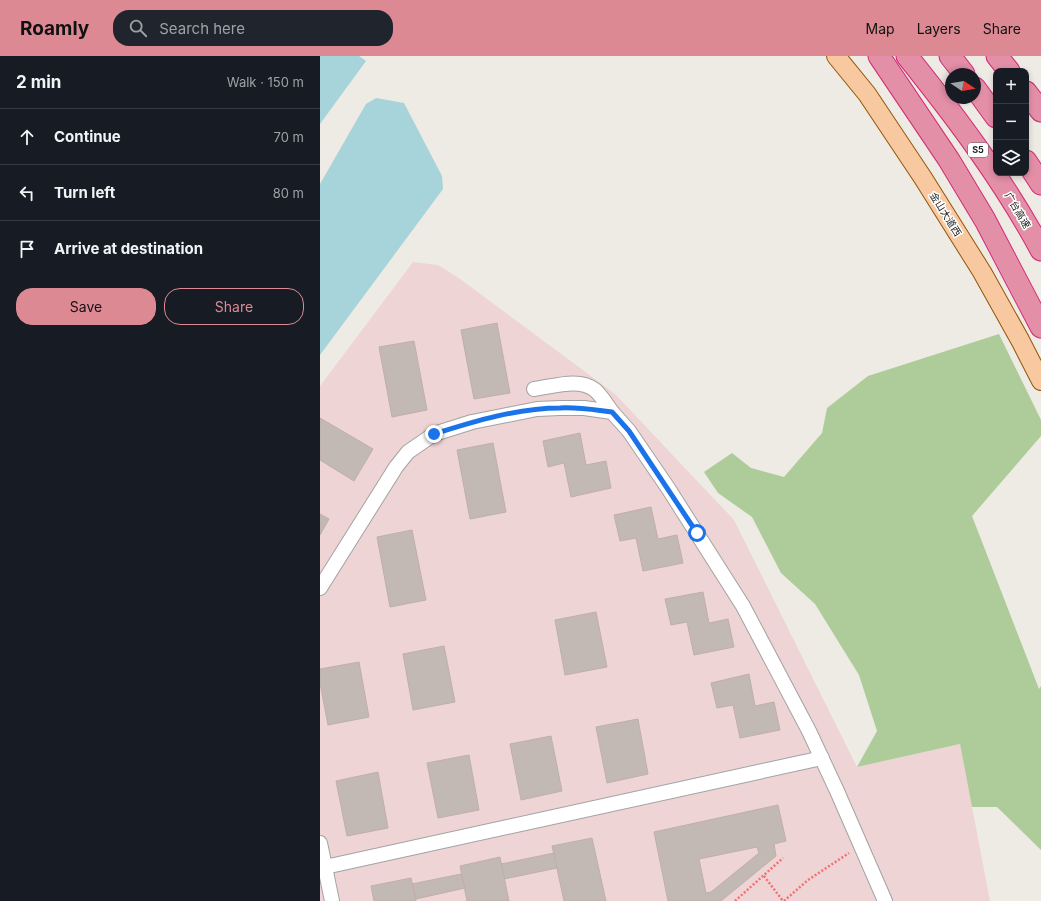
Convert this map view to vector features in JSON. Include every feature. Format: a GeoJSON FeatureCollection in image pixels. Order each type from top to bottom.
{"type":"FeatureCollection","features":[{"type":"Feature","properties":{"kind":"highway"},"geometry":{"type":"LineString","coordinates":[[879,56],[949,160],[985,220],[1041,327]]}},
{"type":"Feature","properties":{"kind":"highway","name":"广台高速"},"geometry":{"type":"LineString","coordinates":[[907,56],[942,100],[1000,181],[1041,250]]}},
{"type":"Feature","properties":{"kind":"highway"},"geometry":{"type":"LineString","coordinates":[[950,56],[959,68]]}},
{"type":"Feature","properties":{"kind":"highway"},"geometry":{"type":"LineString","coordinates":[[997,56],[1007,68]]}},
{"type":"Feature","properties":{"kind":"highway"},"geometry":{"type":"LineString","coordinates":[[981,96],[993,112]]}},
{"type":"Feature","properties":{"kind":"highway"},"geometry":{"type":"LineString","coordinates":[[1029,96],[1041,111]]}},
{"type":"Feature","properties":{"kind":"highway"},"geometry":{"type":"LineString","coordinates":[[1029,166],[1041,184]]}},
{"type":"Feature","properties":{"kind":"main road","name":"金山大道西"},"geometry":{"type":"LineString","coordinates":[[836,56],[867,94],[923,178],[982,272],[1041,381]]}},
{"type":"Feature","properties":{"kind":"street"},"geometry":{"type":"LineString","coordinates":[[534,389],[573,383],[585,384],[595,390],[629,431],[668,488],[743,606],[806,724],[886,901]]}},
{"type":"Feature","properties":{"kind":"street"},"geometry":{"type":"LineString","coordinates":[[320,588],[396,467],[408,452],[434,434],[472,422],[537,409],[576,408],[612,412]]}},
{"type":"Feature","properties":{"kind":"street"},"geometry":{"type":"LineString","coordinates":[[325,867],[822,758]]}},
{"type":"Feature","properties":{"kind":"street"},"geometry":{"type":"LineString","coordinates":[[320,843],[332,901]]}},
{"type":"Feature","properties":{"kind":"path"},"geometry":{"type":"LineString","coordinates":[[764,876],[784,901],[808,880],[861,845]]}},
{"type":"Feature","properties":{"kind":"path"},"geometry":{"type":"LineString","coordinates":[[735,901],[783,858]]}},
{"type":"Feature","properties":{"kind":"shaded area"},"geometry":{"type":"Polygon","coordinates":[[[413,262],[438,265],[460,279],[615,394],[734,520],[857,767],[960,744],[990,901],[320,901],[320,386],[413,262]]]}},
{"type":"Feature","properties":{"kind":"green space"},"geometry":{"type":"Polygon","coordinates":[[[999,334],[1041,420],[1041,436],[972,516],[1039,689],[1041,686],[1041,850],[997,807],[972,807],[960,744],[857,767],[877,731],[859,675],[815,604],[781,573],[752,517],[718,493],[704,472],[732,453],[751,468],[784,477],[822,433],[827,408],[868,376],[999,334]]]}},
{"type":"Feature","properties":{"kind":"water"},"geometry":{"type":"Polygon","coordinates":[[[320,56],[359,56],[366,61],[320,124],[320,56]]]}},
{"type":"Feature","properties":{"kind":"water"},"geometry":{"type":"Polygon","coordinates":[[[376,98],[404,103],[442,176],[443,189],[320,355],[320,184],[366,104],[376,98]]]}},
{"type":"Feature","properties":{"kind":"building"},"geometry":{"type":"Polygon","coordinates":[[[497,323],[510,393],[474,399],[461,330],[497,323]]]}},
{"type":"Feature","properties":{"kind":"building"},"geometry":{"type":"Polygon","coordinates":[[[414,341],[427,410],[392,417],[379,347],[414,341]]]}},
{"type":"Feature","properties":{"kind":"building"},"geometry":{"type":"Polygon","coordinates":[[[320,418],[373,449],[354,481],[320,460],[320,418]]]}},
{"type":"Feature","properties":{"kind":"building"},"geometry":{"type":"Polygon","coordinates":[[[580,433],[586,465],[606,461],[611,488],[571,497],[564,463],[548,467],[543,441],[580,433]]]}},
{"type":"Feature","properties":{"kind":"building"},"geometry":{"type":"Polygon","coordinates":[[[493,443],[506,512],[470,519],[457,450],[493,443]]]}},
{"type":"Feature","properties":{"kind":"building"},"geometry":{"type":"Polygon","coordinates":[[[651,507],[658,539],[677,535],[683,563],[643,571],[636,538],[620,541],[614,515],[651,507]]]}},
{"type":"Feature","properties":{"kind":"building"},"geometry":{"type":"Polygon","coordinates":[[[320,514],[329,519],[320,535],[320,514]]]}},
{"type":"Feature","properties":{"kind":"building"},"geometry":{"type":"Polygon","coordinates":[[[412,530],[426,600],[390,607],[377,537],[412,530]]]}},
{"type":"Feature","properties":{"kind":"building"},"geometry":{"type":"Polygon","coordinates":[[[703,592],[709,623],[728,619],[734,647],[694,655],[687,622],[671,625],[665,599],[703,592]]]}},
{"type":"Feature","properties":{"kind":"building"},"geometry":{"type":"Polygon","coordinates":[[[596,612],[607,667],[565,675],[555,620],[596,612]]]}},
{"type":"Feature","properties":{"kind":"building"},"geometry":{"type":"Polygon","coordinates":[[[444,646],[455,702],[413,710],[403,654],[444,646]]]}},
{"type":"Feature","properties":{"kind":"building"},"geometry":{"type":"Polygon","coordinates":[[[359,662],[369,717],[328,725],[320,683],[320,669],[359,662]]]}},
{"type":"Feature","properties":{"kind":"building"},"geometry":{"type":"Polygon","coordinates":[[[749,674],[755,706],[774,702],[780,730],[740,738],[733,705],[717,708],[711,683],[749,674]]]}},
{"type":"Feature","properties":{"kind":"building"},"geometry":{"type":"Polygon","coordinates":[[[638,719],[648,774],[607,783],[596,727],[638,719]]]}},
{"type":"Feature","properties":{"kind":"building"},"geometry":{"type":"Polygon","coordinates":[[[551,736],[562,791],[521,800],[510,744],[551,736]]]}},
{"type":"Feature","properties":{"kind":"building"},"geometry":{"type":"Polygon","coordinates":[[[469,755],[479,810],[438,818],[427,763],[469,755]]]}},
{"type":"Feature","properties":{"kind":"building"},"geometry":{"type":"Polygon","coordinates":[[[378,772],[388,828],[347,836],[336,781],[378,772]]]}},
{"type":"Feature","properties":{"kind":"building"},"geometry":{"type":"Polygon","coordinates":[[[778,805],[786,841],[774,844],[776,856],[721,901],[668,901],[654,832],[778,805]],[[757,847],[699,859],[706,893],[711,892],[759,853],[757,847]]]}},
{"type":"Feature","properties":{"kind":"building"},"geometry":{"type":"Polygon","coordinates":[[[592,838],[606,901],[564,901],[552,846],[592,838]]]}},
{"type":"Feature","properties":{"kind":"building"},"geometry":{"type":"Polygon","coordinates":[[[554,853],[557,868],[504,879],[501,864],[554,853]]]}},
{"type":"Feature","properties":{"kind":"building"},"geometry":{"type":"Polygon","coordinates":[[[500,857],[509,901],[467,901],[460,866],[500,857]]]}},
{"type":"Feature","properties":{"kind":"building"},"geometry":{"type":"Polygon","coordinates":[[[461,874],[465,888],[416,899],[412,884],[461,874]]]}},
{"type":"Feature","properties":{"kind":"building"},"geometry":{"type":"Polygon","coordinates":[[[411,878],[416,901],[374,901],[371,886],[411,878]]]}},
{"type":"Feature","properties":{"kind":"route"},"geometry":{"type":"LineString","coordinates":[[434,434],[472,422],[537,409],[584,408],[612,412],[629,431],[697,533]]}}]}
